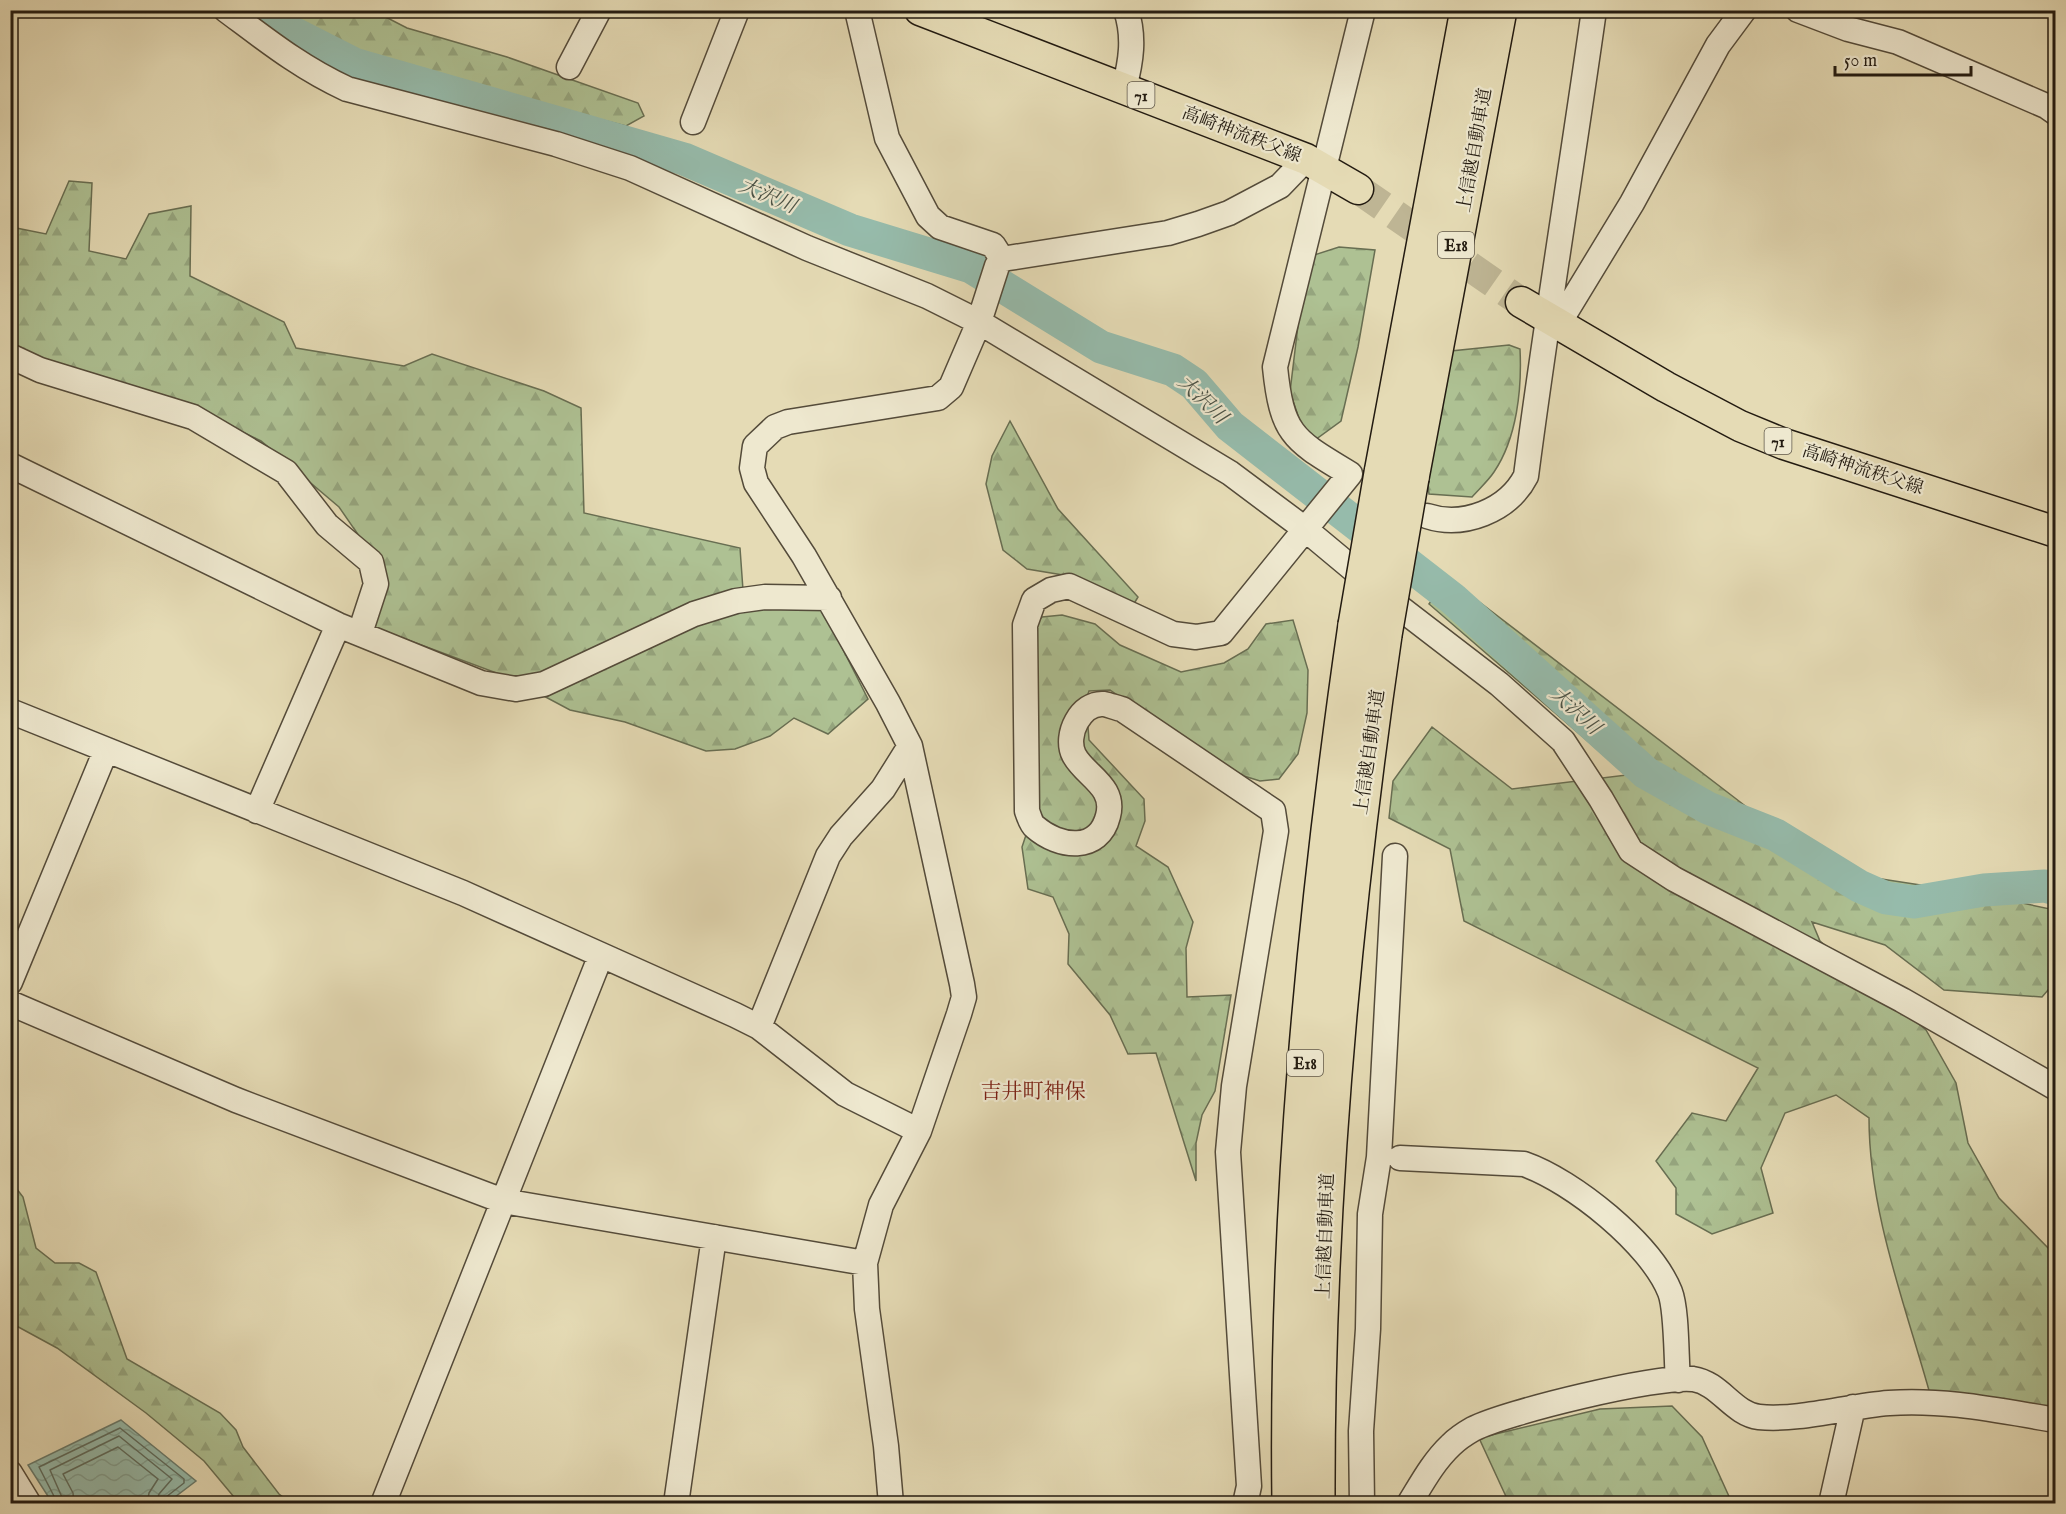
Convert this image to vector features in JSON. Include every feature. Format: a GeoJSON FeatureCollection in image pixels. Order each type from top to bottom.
{"type":"FeatureCollection","features":[{"type":"Feature","properties":{"kind":"highway","name":"上信越自動車道"},"geometry":{"type":"LineString","coordinates":[[1289,1503],[1289,1379],[1298,1159],[1317,927],[1355,625],[1381,472],[1467,10]]}},
{"type":"Feature","properties":{"kind":"highway","name":"上信越自動車道"},"geometry":{"type":"LineString","coordinates":[[1318,1503],[1323,1282],[1337,1044],[1359,824],[1385,635],[1412,478],[1500,10]]}},
{"type":"Feature","properties":{"kind":"main road","name":"高崎神流秩父線"},"geometry":{"type":"LineString","coordinates":[[920,10],[1314,163],[1358,189]]}},
{"type":"Feature","properties":{"kind":"main road","name":"高崎神流秩父線"},"geometry":{"type":"LineString","coordinates":[[1542,314],[1666,387],[1740,426],[1784,444],[2055,532]]}},
{"type":"Feature","properties":{"kind":"street"},"geometry":{"type":"LineString","coordinates":[[226,10],[287,57],[347,89],[556,144],[630,168],[807,248],[927,296],[978,322],[1230,473],[1305,529],[1395,604],[1498,684],[1563,741],[1601,799],[1631,851],[1674,879],[1902,1000],[2055,1088]]}},
{"type":"Feature","properties":{"kind":"street"},"geometry":{"type":"LineString","coordinates":[[570,67],[599,10]]}},
{"type":"Feature","properties":{"kind":"street"},"geometry":{"type":"LineString","coordinates":[[693,122],[737,10]]}},
{"type":"Feature","properties":{"kind":"street"},"geometry":{"type":"LineString","coordinates":[[856,10],[887,138],[928,216],[940,227],[993,245],[1002,260]]}},
{"type":"Feature","properties":{"kind":"street"},"geometry":{"type":"LineString","coordinates":[[1124,88],[1131,61],[1131,25],[1126,10]]}},
{"type":"Feature","properties":{"kind":"street"},"geometry":{"type":"LineString","coordinates":[[1245,1503],[1249,1486],[1228,1152],[1234,1086],[1276,831],[1274,811],[1122,710],[1102,704],[1086,710],[1076,718],[1071,740],[1074,754],[1106,789],[1109,814],[1100,836],[1084,844],[1060,840],[1034,826],[1027,811],[1025,625],[1034,600],[1051,590],[1069,586],[1173,634],[1196,637],[1221,633],[1350,474],[1294,437],[1278,404],[1275,367],[1314,163],[1363,10]]}},
{"type":"Feature","properties":{"kind":"street"},"geometry":{"type":"LineString","coordinates":[[1427,516],[1445,520],[1477,515],[1507,501],[1519,490],[1526,476],[1542,314],[1572,168],[1594,10]]}},
{"type":"Feature","properties":{"kind":"street"},"geometry":{"type":"LineString","coordinates":[[1542,314],[1632,202],[1718,45],[1744,10]]}},
{"type":"Feature","properties":{"kind":"street"},"geometry":{"type":"LineString","coordinates":[[1798,10],[1848,29],[1898,42],[2046,106],[2055,113]]}},
{"type":"Feature","properties":{"kind":"street"},"geometry":{"type":"LineString","coordinates":[[891,1503],[886,1446],[867,1309],[865,1263],[881,1205],[919,1131],[964,997],[910,746],[829,598],[756,483],[752,468],[755,446],[770,431],[788,422],[939,399],[951,387],[978,322],[997,266],[1002,260],[1168,233],[1198,225],[1229,213],[1280,186],[1314,163]]}},
{"type":"Feature","properties":{"kind":"street"},"geometry":{"type":"LineString","coordinates":[[10,356],[40,370],[193,417],[286,472],[327,525],[371,562],[376,584],[349,629],[257,811]]}},
{"type":"Feature","properties":{"kind":"street"},"geometry":{"type":"LineString","coordinates":[[10,465],[349,629],[481,683],[516,689],[544,684],[694,614],[736,601],[765,597],[829,598]]}},
{"type":"Feature","properties":{"kind":"street"},"geometry":{"type":"LineString","coordinates":[[10,711],[463,893],[759,1027],[845,1094],[919,1131]]}},
{"type":"Feature","properties":{"kind":"street"},"geometry":{"type":"LineString","coordinates":[[759,1027],[828,856],[841,836],[883,789],[910,746]]}},
{"type":"Feature","properties":{"kind":"street"},"geometry":{"type":"LineString","coordinates":[[10,982],[106,750]]}},
{"type":"Feature","properties":{"kind":"street"},"geometry":{"type":"LineString","coordinates":[[1362,1503],[1361,1431],[1368,1329],[1370,1214],[1379,1157],[1392,960],[1395,856]]}},
{"type":"Feature","properties":{"kind":"street"},"geometry":{"type":"LineString","coordinates":[[383,1503],[602,955]]}},
{"type":"Feature","properties":{"kind":"street"},"geometry":{"type":"LineString","coordinates":[[10,1003],[236,1100],[503,1202],[865,1263]]}},
{"type":"Feature","properties":{"kind":"street"},"geometry":{"type":"LineString","coordinates":[[1400,1158],[1524,1164],[1537,1169],[1603,1212],[1655,1262],[1671,1294],[1678,1380]]}},
{"type":"Feature","properties":{"kind":"street"},"geometry":{"type":"LineString","coordinates":[[676,1503],[714,1237]]}},
{"type":"Feature","properties":{"kind":"street"},"geometry":{"type":"LineString","coordinates":[[1409,1503],[1428,1470],[1452,1444],[1474,1429],[1533,1409],[1663,1380],[1709,1383],[1742,1410],[1756,1417],[1778,1417],[1891,1403],[1940,1403],[1993,1408],[2055,1420]]}},
{"type":"Feature","properties":{"kind":"street"},"geometry":{"type":"LineString","coordinates":[[1832,1503],[1853,1407]]}},
{"type":"Feature","properties":{"kind":"street"},"geometry":{"type":"LineString","coordinates":[[10,1473],[29,1503]]}},
{"type":"Feature","properties":{"kind":"green space"},"geometry":{"type":"Polygon","coordinates":[[[278,11],[374,11],[407,28],[507,57],[638,103],[644,116],[626,126],[377,63],[303,32],[278,11]]]}},
{"type":"Feature","properties":{"kind":"green space"},"geometry":{"type":"Polygon","coordinates":[[[69,181],[92,183],[89,251],[126,259],[149,214],[191,206],[190,276],[284,322],[296,348],[404,366],[432,354],[544,391],[581,408],[584,513],[740,548],[743,590],[821,606],[868,699],[828,734],[794,718],[770,736],[735,749],[706,751],[625,722],[570,710],[510,678],[373,627],[386,575],[339,507],[261,441],[179,401],[48,362],[11,345],[11,227],[46,234],[69,181]]]}},
{"type":"Feature","properties":{"kind":"green space"},"geometry":{"type":"Polygon","coordinates":[[[1339,247],[1375,250],[1358,347],[1341,421],[1308,445],[1290,392],[1299,317],[1311,256],[1339,247]]]}},
{"type":"Feature","properties":{"kind":"green space"},"geometry":{"type":"Polygon","coordinates":[[[1509,345],[1520,349],[1519,397],[1513,429],[1502,459],[1492,475],[1472,497],[1429,494],[1426,470],[1451,351],[1509,345]]]}},
{"type":"Feature","properties":{"kind":"green space"},"geometry":{"type":"Polygon","coordinates":[[[1010,421],[1058,509],[1138,597],[1132,607],[1063,575],[1027,569],[1003,550],[986,484],[992,456],[1010,421]]]}},
{"type":"Feature","properties":{"kind":"green space"},"geometry":{"type":"Polygon","coordinates":[[[1448,578],[1748,808],[1862,876],[1979,894],[2055,910],[2055,982],[2042,997],[1944,990],[1885,945],[1812,922],[1820,941],[1926,1030],[1956,1083],[1968,1143],[1999,1198],[2055,1255],[2055,1410],[1930,1394],[1882,1223],[1875,1188],[1869,1118],[1836,1095],[1785,1113],[1761,1168],[1773,1213],[1712,1234],[1676,1214],[1676,1188],[1656,1161],[1692,1113],[1726,1121],[1758,1068],[1464,921],[1450,849],[1389,818],[1393,781],[1432,727],[1512,789],[1627,775],[1429,604],[1448,578]]]}},
{"type":"Feature","properties":{"kind":"green space"},"geometry":{"type":"Polygon","coordinates":[[[1062,615],[1095,624],[1120,645],[1181,672],[1224,663],[1248,649],[1266,624],[1293,620],[1308,670],[1307,713],[1298,754],[1279,779],[1260,781],[1244,776],[1199,752],[1110,690],[1089,691],[1086,700],[1089,740],[1144,799],[1145,821],[1136,846],[1168,867],[1193,922],[1186,948],[1187,997],[1231,995],[1215,1091],[1202,1115],[1196,1143],[1196,1181],[1156,1053],[1128,1054],[1110,1015],[1068,964],[1069,934],[1053,897],[1028,889],[1022,847],[1035,808],[1030,630],[1042,617],[1062,615]]]}},
{"type":"Feature","properties":{"kind":"green space"},"geometry":{"type":"Polygon","coordinates":[[[10,1180],[23,1197],[36,1248],[55,1263],[79,1263],[96,1272],[127,1359],[220,1413],[236,1430],[243,1447],[279,1494],[291,1503],[239,1503],[204,1461],[146,1413],[57,1348],[11,1323],[10,1180]]]}},
{"type":"Feature","properties":{"kind":"green space"},"geometry":{"type":"Polygon","coordinates":[[[1672,1406],[1702,1437],[1732,1503],[1509,1503],[1479,1438],[1600,1409],[1672,1406]]]}},
{"type":"Feature","properties":{"kind":"water"},"geometry":{"type":"Polygon","coordinates":[[[121,1420],[196,1481],[167,1503],[56,1504],[51,1501],[28,1465],[121,1420]]]}},
{"type":"Feature","properties":{"kind":"waterway","name":"大沢川"},"geometry":{"type":"LineString","coordinates":[[267,10],[289,31],[354,64],[684,159],[850,230],[971,267],[1101,347],[1173,370],[1194,384],[1230,426],[1453,599],[1646,773],[1708,808],[1776,835],[1859,886],[1886,898],[1914,902],[1984,890],[2045,886],[2056,889]]}},
{"type":"Feature","properties":{"kind":"tunnel"},"geometry":{"type":"LineString","coordinates":[[1358,189],[1521,302]]}},
{"type":"Feature","properties":{"kind":"district","name":"吉井町神保"},"geometry":{"type":"Point","coordinates":[1033,1091]}}]}
